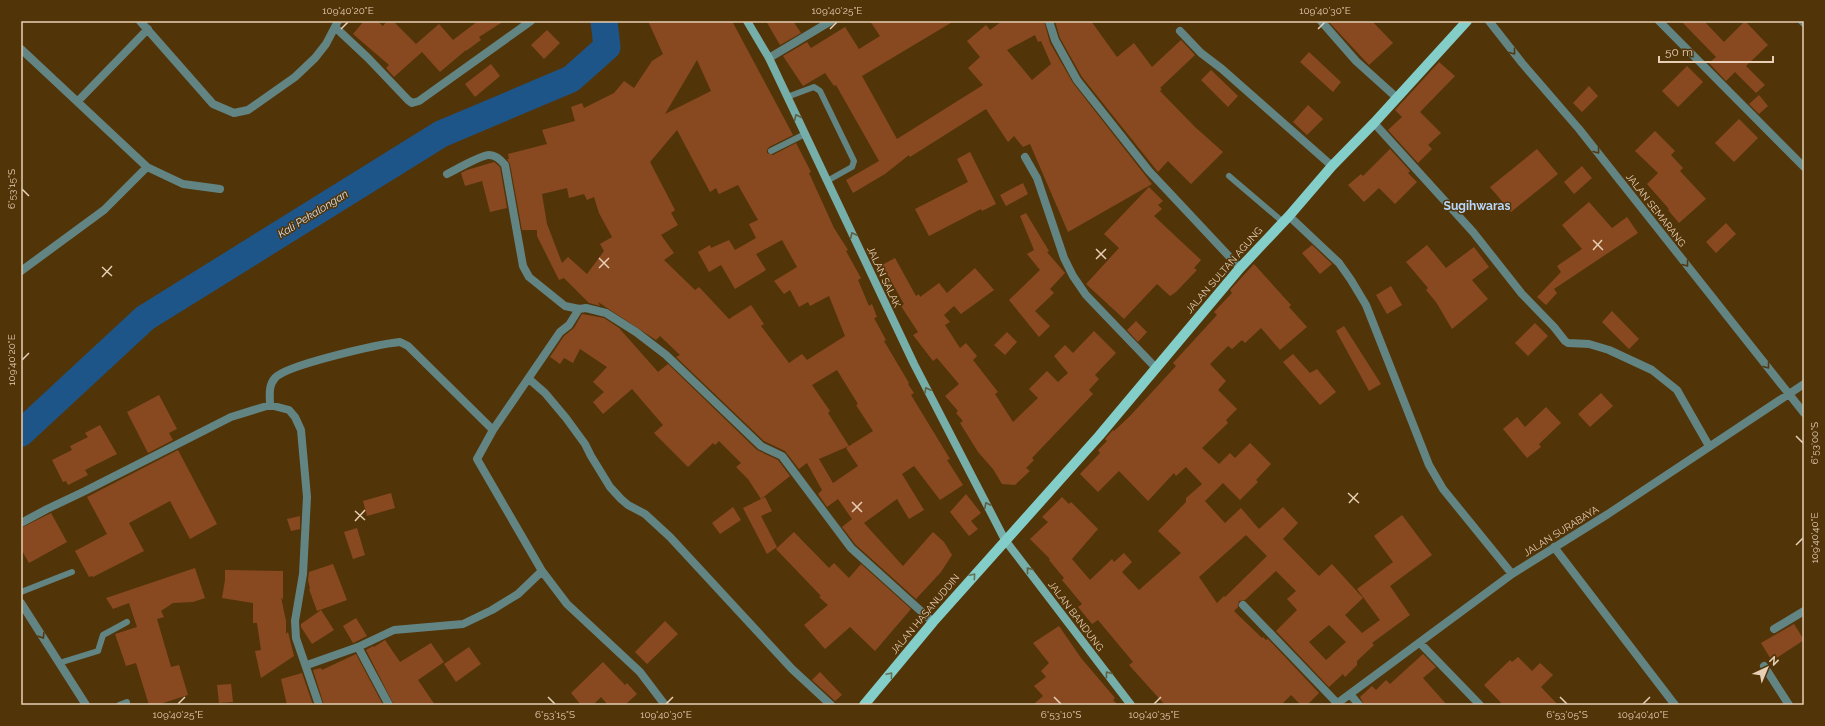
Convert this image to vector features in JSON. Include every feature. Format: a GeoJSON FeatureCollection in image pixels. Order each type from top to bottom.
{"type":"FeatureCollection","features":[{"type":"Feature","properties":{"kind":"main road","name":"JALAN SALAK"},"geometry":{"type":"LineString","coordinates":[[747,21],[769,58],[914,364],[1005,540]]}},
{"type":"Feature","properties":{"kind":"main road","name":"JALAN SULTAN AGUNG"},"geometry":{"type":"LineString","coordinates":[[1005,540],[1099,436],[1240,268],[1286,219],[1332,166],[1374,123],[1396,97],[1467,21]]}},
{"type":"Feature","properties":{"kind":"main road","name":"JALAN HASANUDDIN"},"geometry":{"type":"LineString","coordinates":[[864,705],[933,622],[1005,540]]}},
{"type":"Feature","properties":{"kind":"main road","name":"JALAN BANDUNG"},"geometry":{"type":"LineString","coordinates":[[1005,540],[1131,705]]}},
{"type":"Feature","properties":{"kind":"street"},"geometry":{"type":"LineString","coordinates":[[140,21],[213,104],[234,113],[248,110],[295,77],[315,58],[336,24],[412,103],[418,101],[531,21]]}},
{"type":"Feature","properties":{"kind":"street"},"geometry":{"type":"LineString","coordinates":[[769,58],[831,21]]}},
{"type":"Feature","properties":{"kind":"street"},"geometry":{"type":"LineString","coordinates":[[1049,21],[1055,40],[1077,80],[1149,170],[1240,268]]}},
{"type":"Feature","properties":{"kind":"street"},"geometry":{"type":"LineString","coordinates":[[1321,21],[1356,61],[1396,97]]}},
{"type":"Feature","properties":{"kind":"street","name":"JALAN SEMARANG"},"geometry":{"type":"LineString","coordinates":[[1490,21],[1522,63],[1579,129],[1804,413]]}},
{"type":"Feature","properties":{"kind":"street"},"geometry":{"type":"LineString","coordinates":[[1659,21],[1804,167]]}},
{"type":"Feature","properties":{"kind":"street"},"geometry":{"type":"LineString","coordinates":[[78,101],[148,29]]}},
{"type":"Feature","properties":{"kind":"street"},"geometry":{"type":"LineString","coordinates":[[1180,31],[1201,53],[1222,68],[1332,166]]}},
{"type":"Feature","properties":{"kind":"street"},"geometry":{"type":"LineString","coordinates":[[21,49],[147,167],[183,184],[220,189]]}},
{"type":"Feature","properties":{"kind":"street"},"geometry":{"type":"LineString","coordinates":[[1374,123],[1473,232],[1522,294],[1554,327],[1565,341],[1568,343],[1589,344],[1609,350],[1652,370],[1677,390],[1709,446]]}},
{"type":"Feature","properties":{"kind":"street"},"geometry":{"type":"LineString","coordinates":[[447,174],[486,156],[494,156],[502,161],[505,165],[524,266],[529,277],[565,306],[579,309],[586,308],[606,313],[636,332],[666,355],[761,446],[782,456],[851,548],[933,622]]}},
{"type":"Feature","properties":{"kind":"street"},"geometry":{"type":"LineString","coordinates":[[1025,157],[1037,178],[1064,258],[1073,276],[1086,295],[1156,368]]}},
{"type":"Feature","properties":{"kind":"street"},"geometry":{"type":"LineString","coordinates":[[21,271],[104,210],[147,167]]}},
{"type":"Feature","properties":{"kind":"street"},"geometry":{"type":"LineString","coordinates":[[1286,219],[1339,263],[1351,280],[1366,306],[1429,465],[1443,489],[1512,574]]}},
{"type":"Feature","properties":{"kind":"street"},"geometry":{"type":"LineString","coordinates":[[579,309],[569,325],[560,332],[493,430],[477,459],[542,571],[567,604],[640,672],[665,705]]}},
{"type":"Feature","properties":{"kind":"street"},"geometry":{"type":"LineString","coordinates":[[270,405],[270,386],[275,378],[285,371],[321,360],[400,342],[408,346],[493,430]]}},
{"type":"Feature","properties":{"kind":"street"},"geometry":{"type":"LineString","coordinates":[[529,379],[545,393],[566,418],[585,444],[614,491],[628,505],[645,514],[670,537],[792,669],[831,705]]}},
{"type":"Feature","properties":{"kind":"street","name":"JALAN SURABAYA"},"geometry":{"type":"LineString","coordinates":[[1336,704],[1512,574],[1804,384]]}},
{"type":"Feature","properties":{"kind":"street"},"geometry":{"type":"LineString","coordinates":[[21,523],[47,508],[85,491],[225,420],[270,405],[290,410],[301,430],[307,497],[303,574],[295,621],[296,638],[319,705]]}},
{"type":"Feature","properties":{"kind":"street"},"geometry":{"type":"LineString","coordinates":[[1554,547],[1675,705]]}},
{"type":"Feature","properties":{"kind":"street"},"geometry":{"type":"LineString","coordinates":[[306,665],[358,647],[394,630],[462,624],[492,610],[518,594],[542,571]]}},
{"type":"Feature","properties":{"kind":"street"},"geometry":{"type":"LineString","coordinates":[[21,603],[86,705]]}},
{"type":"Feature","properties":{"kind":"street"},"geometry":{"type":"LineString","coordinates":[[1243,605],[1336,704]]}},
{"type":"Feature","properties":{"kind":"street"},"geometry":{"type":"LineString","coordinates":[[1774,629],[1804,611]]}},
{"type":"Feature","properties":{"kind":"street"},"geometry":{"type":"LineString","coordinates":[[1420,643],[1480,705]]}},
{"type":"Feature","properties":{"kind":"street"},"geometry":{"type":"LineString","coordinates":[[358,647],[389,705]]}},
{"type":"Feature","properties":{"kind":"street"},"geometry":{"type":"LineString","coordinates":[[1764,666],[1789,705]]}},
{"type":"Feature","properties":{"kind":"street"},"geometry":{"type":"LineString","coordinates":[[1350,694],[1359,705]]}},
{"type":"Feature","properties":{"kind":"lane"},"geometry":{"type":"LineString","coordinates":[[788,97],[814,87],[820,91],[854,160],[852,167],[827,180]]}},
{"type":"Feature","properties":{"kind":"lane"},"geometry":{"type":"LineString","coordinates":[[771,151],[805,134]]}},
{"type":"Feature","properties":{"kind":"lane"},"geometry":{"type":"LineString","coordinates":[[1229,176],[1286,219]]}},
{"type":"Feature","properties":{"kind":"lane"},"geometry":{"type":"LineString","coordinates":[[21,592],[72,572]]}},
{"type":"Feature","properties":{"kind":"lane"},"geometry":{"type":"LineString","coordinates":[[59,663],[98,651],[103,635],[127,622]]}},
{"type":"Feature","properties":{"kind":"lane"},"geometry":{"type":"LineString","coordinates":[[118,705],[127,702]]}},
{"type":"Feature","properties":{"kind":"building"},"geometry":{"type":"Polygon","coordinates":[[[364,21],[377,21],[383,26],[387,21],[393,21],[416,44],[439,24],[453,40],[478,21],[504,21],[479,37],[481,40],[466,50],[440,72],[422,52],[394,77],[386,68],[389,65],[353,34],[364,21]]]}},
{"type":"Feature","properties":{"kind":"building"},"geometry":{"type":"Polygon","coordinates":[[[648,21],[732,21],[793,135],[769,147],[767,153],[773,155],[796,143],[811,172],[809,173],[834,228],[848,250],[846,251],[861,278],[858,280],[869,306],[872,304],[877,317],[874,318],[886,340],[884,341],[914,393],[911,395],[950,459],[947,460],[963,485],[940,500],[914,466],[902,474],[924,510],[909,519],[897,499],[864,523],[903,566],[933,532],[944,542],[952,555],[941,572],[916,599],[855,544],[842,527],[852,519],[838,499],[827,507],[818,494],[822,490],[807,463],[799,469],[785,451],[764,441],[676,357],[680,355],[660,336],[656,340],[598,302],[600,306],[589,303],[564,278],[559,280],[537,236],[537,230],[522,230],[510,164],[507,159],[509,159],[508,154],[547,144],[542,130],[575,121],[571,107],[582,103],[584,108],[614,93],[624,81],[634,88],[652,61],[663,54],[648,21]],[[697,60],[665,114],[711,91],[697,60]],[[677,130],[650,162],[675,210],[671,213],[678,225],[661,235],[674,253],[664,260],[695,290],[699,287],[729,319],[751,305],[764,324],[761,326],[789,363],[802,354],[807,360],[845,336],[829,296],[810,306],[808,302],[799,307],[790,290],[784,294],[774,281],[797,267],[782,240],[756,254],[766,270],[735,289],[721,265],[709,272],[698,252],[710,245],[711,248],[729,240],[735,250],[756,238],[749,224],[758,220],[738,185],[719,194],[716,188],[710,192],[677,130]],[[567,188],[542,194],[547,224],[562,263],[568,257],[587,274],[604,251],[600,244],[612,237],[599,213],[594,197],[587,200],[584,194],[569,198],[567,188]],[[837,370],[812,385],[830,411],[828,413],[849,446],[819,459],[833,483],[858,466],[846,448],[873,431],[856,405],[858,404],[837,370]]]}},
{"type":"Feature","properties":{"kind":"building"},"geometry":{"type":"Polygon","coordinates":[[[766,21],[793,21],[801,33],[780,45],[766,21]]]}},
{"type":"Feature","properties":{"kind":"building"},"geometry":{"type":"Polygon","coordinates":[[[870,21],[954,21],[862,76],[897,139],[983,85],[968,68],[980,57],[967,41],[986,25],[990,30],[1002,21],[1044,21],[1050,43],[1073,83],[1152,184],[1068,232],[1030,144],[1023,147],[1014,136],[1008,142],[986,109],[910,157],[909,155],[885,174],[853,193],[846,180],[879,161],[836,85],[834,86],[825,73],[803,86],[783,56],[807,42],[811,48],[845,27],[859,49],[880,36],[870,21]],[[1035,35],[1007,50],[1032,80],[1051,64],[1041,41],[1038,42],[1035,35]]]}},
{"type":"Feature","properties":{"kind":"building"},"geometry":{"type":"Polygon","coordinates":[[[1055,21],[1091,21],[1117,57],[1134,43],[1152,67],[1181,40],[1195,55],[1160,88],[1162,89],[1160,91],[1194,126],[1223,152],[1191,184],[1168,161],[1158,172],[1082,77],[1060,38],[1055,21]]]}},
{"type":"Feature","properties":{"kind":"building"},"geometry":{"type":"Polygon","coordinates":[[[1328,21],[1372,21],[1393,43],[1369,65],[1328,21]]]}},
{"type":"Feature","properties":{"kind":"building"},"geometry":{"type":"Polygon","coordinates":[[[1681,21],[1704,21],[1724,42],[1745,21],[1768,45],[1746,66],[1765,85],[1756,93],[1735,72],[1726,81],[1709,63],[1716,57],[1681,21]]]}},
{"type":"Feature","properties":{"kind":"building"},"geometry":{"type":"Polygon","coordinates":[[[547,30],[560,43],[544,59],[531,45],[547,30]]]}},
{"type":"Feature","properties":{"kind":"building"},"geometry":{"type":"Polygon","coordinates":[[[1309,52],[1341,82],[1333,92],[1300,62],[1309,52]]]}},
{"type":"Feature","properties":{"kind":"building"},"geometry":{"type":"Polygon","coordinates":[[[1439,62],[1455,76],[1420,112],[1441,133],[1428,145],[1432,149],[1418,163],[1388,130],[1402,117],[1395,110],[1439,62]]]}},
{"type":"Feature","properties":{"kind":"building"},"geometry":{"type":"Polygon","coordinates":[[[491,64],[500,76],[475,97],[465,84],[491,64]]]}},
{"type":"Feature","properties":{"kind":"building"},"geometry":{"type":"Polygon","coordinates":[[[1687,66],[1703,82],[1678,107],[1662,91],[1687,66]]]}},
{"type":"Feature","properties":{"kind":"building"},"geometry":{"type":"Polygon","coordinates":[[[1211,70],[1238,96],[1228,107],[1201,80],[1211,70]]]}},
{"type":"Feature","properties":{"kind":"building"},"geometry":{"type":"Polygon","coordinates":[[[1589,86],[1598,96],[1582,112],[1573,103],[1589,86]]]}},
{"type":"Feature","properties":{"kind":"building"},"geometry":{"type":"Polygon","coordinates":[[[1759,95],[1768,106],[1759,114],[1749,104],[1759,95]]]}},
{"type":"Feature","properties":{"kind":"building"},"geometry":{"type":"Polygon","coordinates":[[[1308,105],[1323,119],[1307,135],[1293,122],[1308,105]]]}},
{"type":"Feature","properties":{"kind":"building"},"geometry":{"type":"Polygon","coordinates":[[[1739,119],[1758,138],[1734,162],[1715,143],[1739,119]]]}},
{"type":"Feature","properties":{"kind":"building"},"geometry":{"type":"Polygon","coordinates":[[[1655,131],[1675,151],[1671,155],[1683,168],[1680,171],[1706,199],[1679,223],[1647,184],[1658,173],[1635,151],[1655,131]]]}},
{"type":"Feature","properties":{"kind":"building"},"geometry":{"type":"Polygon","coordinates":[[[1390,149],[1410,171],[1408,173],[1417,182],[1395,204],[1379,188],[1364,202],[1348,185],[1361,174],[1363,176],[1390,149]]]}},
{"type":"Feature","properties":{"kind":"building"},"geometry":{"type":"Polygon","coordinates":[[[1537,149],[1558,174],[1511,212],[1490,187],[1537,149]]]}},
{"type":"Feature","properties":{"kind":"building"},"geometry":{"type":"Polygon","coordinates":[[[970,152],[996,204],[982,211],[981,209],[929,236],[915,209],[968,182],[957,159],[970,152]]]}},
{"type":"Feature","properties":{"kind":"building"},"geometry":{"type":"Polygon","coordinates":[[[494,162],[500,167],[507,208],[490,212],[482,181],[465,186],[461,173],[494,162]]]}},
{"type":"Feature","properties":{"kind":"building"},"geometry":{"type":"Polygon","coordinates":[[[1582,166],[1592,178],[1574,194],[1564,182],[1582,166]]]}},
{"type":"Feature","properties":{"kind":"building"},"geometry":{"type":"Polygon","coordinates":[[[1023,183],[1028,194],[1006,206],[1000,195],[1023,183]]]}},
{"type":"Feature","properties":{"kind":"building"},"geometry":{"type":"Polygon","coordinates":[[[1149,187],[1163,201],[1158,205],[1162,209],[1154,216],[1201,260],[1194,268],[1197,270],[1176,292],[1170,296],[1157,284],[1124,319],[1086,284],[1119,248],[1104,234],[1149,187]]]}},
{"type":"Feature","properties":{"kind":"building"},"geometry":{"type":"Polygon","coordinates":[[[1589,202],[1612,228],[1627,217],[1638,233],[1554,289],[1557,293],[1546,305],[1537,297],[1561,272],[1557,266],[1582,249],[1562,225],[1589,202]]]}},
{"type":"Feature","properties":{"kind":"building"},"geometry":{"type":"Polygon","coordinates":[[[1026,213],[1049,251],[1047,252],[1065,273],[1050,289],[1054,293],[1035,311],[1050,326],[1039,337],[1009,300],[1040,270],[1027,254],[1034,250],[1020,216],[1026,213]]]}},
{"type":"Feature","properties":{"kind":"building"},"geometry":{"type":"Polygon","coordinates":[[[1726,223],[1736,234],[1716,253],[1706,242],[1726,223]]]}},
{"type":"Feature","properties":{"kind":"building"},"geometry":{"type":"Polygon","coordinates":[[[1312,245],[1332,264],[1320,274],[1302,253],[1312,245]]]}},
{"type":"Feature","properties":{"kind":"building"},"geometry":{"type":"Polygon","coordinates":[[[1427,245],[1446,268],[1474,247],[1489,267],[1472,280],[1488,299],[1452,329],[1436,302],[1426,290],[1428,288],[1406,262],[1427,245]]]}},
{"type":"Feature","properties":{"kind":"building"},"geometry":{"type":"Polygon","coordinates":[[[895,258],[916,296],[919,294],[920,297],[939,283],[947,293],[975,268],[994,290],[961,314],[954,306],[944,315],[950,322],[945,325],[960,348],[966,343],[977,356],[973,360],[998,392],[995,394],[1013,422],[1038,398],[1029,389],[1047,371],[1058,382],[1068,373],[1054,356],[1065,345],[1073,353],[1094,331],[1116,353],[1095,375],[1099,379],[1089,390],[1093,394],[1032,458],[1034,460],[1026,468],[1030,471],[1015,485],[1002,484],[993,469],[978,452],[960,423],[963,421],[956,413],[958,411],[945,396],[959,384],[937,358],[933,361],[913,335],[918,332],[901,306],[904,304],[882,265],[895,258]]]}},
{"type":"Feature","properties":{"kind":"building"},"geometry":{"type":"Polygon","coordinates":[[[1254,264],[1291,305],[1289,307],[1307,327],[1280,350],[1261,328],[1245,343],[1242,340],[1232,349],[1228,346],[1210,364],[1226,381],[1218,390],[1237,409],[1226,420],[1228,423],[1202,448],[1219,464],[1230,453],[1235,458],[1250,443],[1271,464],[1256,480],[1258,482],[1240,500],[1223,483],[1205,501],[1225,523],[1241,508],[1259,529],[1283,507],[1298,523],[1283,539],[1319,576],[1332,564],[1363,598],[1345,615],[1362,633],[1380,620],[1357,589],[1393,562],[1374,536],[1402,515],[1432,555],[1390,586],[1410,615],[1372,643],[1374,645],[1357,661],[1357,665],[1345,677],[1343,674],[1329,687],[1276,631],[1297,610],[1287,599],[1296,591],[1276,571],[1245,600],[1239,601],[1238,607],[1234,611],[1262,638],[1263,637],[1266,640],[1268,639],[1319,693],[1307,705],[1301,705],[1291,695],[1281,705],[1165,705],[1129,665],[1133,662],[1098,620],[1092,624],[1078,607],[1082,604],[1062,580],[1064,578],[1049,560],[1050,559],[1030,539],[1048,522],[1042,517],[1062,497],[1069,504],[1071,502],[1098,529],[1072,559],[1090,580],[1112,559],[1114,562],[1124,553],[1132,562],[1122,572],[1139,590],[1181,553],[1158,531],[1186,502],[1186,498],[1202,484],[1186,467],[1176,476],[1174,473],[1148,501],[1119,471],[1098,492],[1080,474],[1100,453],[1098,450],[1107,441],[1105,439],[1113,430],[1114,431],[1130,416],[1176,366],[1173,363],[1217,315],[1214,312],[1232,293],[1230,290],[1254,264]],[[1246,535],[1199,577],[1217,603],[1267,556],[1246,535]],[[1329,625],[1309,642],[1326,660],[1346,642],[1329,625]]]}},
{"type":"Feature","properties":{"kind":"building"},"geometry":{"type":"Polygon","coordinates":[[[1391,286],[1402,305],[1387,314],[1376,295],[1391,286]]]}},
{"type":"Feature","properties":{"kind":"building"},"geometry":{"type":"Polygon","coordinates":[[[1612,311],[1639,339],[1629,349],[1602,322],[1612,311]]]}},
{"type":"Feature","properties":{"kind":"building"},"geometry":{"type":"Polygon","coordinates":[[[582,314],[604,318],[619,328],[658,372],[668,364],[757,450],[778,460],[790,476],[761,499],[748,479],[736,467],[741,463],[719,441],[715,445],[713,443],[688,467],[654,433],[663,425],[632,389],[603,414],[593,402],[604,392],[593,382],[607,367],[580,349],[573,363],[564,358],[560,364],[550,357],[564,336],[574,328],[582,314]]]}},
{"type":"Feature","properties":{"kind":"building"},"geometry":{"type":"Polygon","coordinates":[[[1136,321],[1147,332],[1138,342],[1127,330],[1136,321]]]}},
{"type":"Feature","properties":{"kind":"building"},"geometry":{"type":"Polygon","coordinates":[[[1535,323],[1548,336],[1528,356],[1515,343],[1535,323]]]}},
{"type":"Feature","properties":{"kind":"building"},"geometry":{"type":"Polygon","coordinates":[[[1344,326],[1381,384],[1369,391],[1336,331],[1344,326]]]}},
{"type":"Feature","properties":{"kind":"building"},"geometry":{"type":"Polygon","coordinates":[[[1007,332],[1017,342],[1005,355],[994,345],[1007,332]]]}},
{"type":"Feature","properties":{"kind":"building"},"geometry":{"type":"Polygon","coordinates":[[[1293,354],[1310,373],[1317,369],[1336,392],[1320,405],[1283,362],[1293,354]]]}},
{"type":"Feature","properties":{"kind":"building"},"geometry":{"type":"Polygon","coordinates":[[[1601,393],[1613,406],[1590,427],[1578,414],[1601,393]]]}},
{"type":"Feature","properties":{"kind":"building"},"geometry":{"type":"Polygon","coordinates":[[[159,395],[177,429],[169,433],[173,440],[148,453],[127,412],[159,395]]]}},
{"type":"Feature","properties":{"kind":"building"},"geometry":{"type":"Polygon","coordinates":[[[1546,407],[1561,423],[1539,444],[1541,447],[1527,458],[1503,429],[1517,417],[1525,427],[1546,407]]]}},
{"type":"Feature","properties":{"kind":"building"},"geometry":{"type":"Polygon","coordinates":[[[100,425],[117,454],[85,470],[88,475],[68,485],[66,481],[63,482],[52,460],[72,450],[70,446],[88,437],[85,433],[100,425]]]}},
{"type":"Feature","properties":{"kind":"building"},"geometry":{"type":"Polygon","coordinates":[[[178,450],[217,524],[190,539],[170,501],[129,523],[144,551],[93,577],[89,577],[75,551],[107,534],[87,497],[178,450]]]}},
{"type":"Feature","properties":{"kind":"building"},"geometry":{"type":"Polygon","coordinates":[[[391,493],[395,508],[367,516],[363,501],[391,493]]]}},
{"type":"Feature","properties":{"kind":"building"},"geometry":{"type":"Polygon","coordinates":[[[966,494],[981,513],[971,521],[978,529],[969,536],[950,512],[966,494]]]}},
{"type":"Feature","properties":{"kind":"building"},"geometry":{"type":"Polygon","coordinates":[[[765,497],[772,511],[761,516],[777,547],[767,554],[743,508],[765,497]]]}},
{"type":"Feature","properties":{"kind":"building"},"geometry":{"type":"Polygon","coordinates":[[[733,507],[741,520],[720,534],[712,523],[733,507]]]}},
{"type":"Feature","properties":{"kind":"building"},"geometry":{"type":"Polygon","coordinates":[[[51,513],[67,542],[29,563],[21,549],[21,528],[51,513]]]}},
{"type":"Feature","properties":{"kind":"building"},"geometry":{"type":"Polygon","coordinates":[[[300,516],[300,529],[291,531],[287,519],[300,516]]]}},
{"type":"Feature","properties":{"kind":"building"},"geometry":{"type":"Polygon","coordinates":[[[357,528],[365,555],[353,559],[344,532],[357,528]]]}},
{"type":"Feature","properties":{"kind":"building"},"geometry":{"type":"Polygon","coordinates":[[[794,532],[829,568],[834,563],[849,578],[861,564],[911,609],[875,651],[850,627],[825,649],[804,625],[828,605],[776,549],[794,532]]]}},
{"type":"Feature","properties":{"kind":"building"},"geometry":{"type":"Polygon","coordinates":[[[333,564],[347,600],[317,611],[309,589],[309,572],[333,564]]]}},
{"type":"Feature","properties":{"kind":"building"},"geometry":{"type":"Polygon","coordinates":[[[195,568],[205,598],[193,602],[173,603],[161,611],[164,617],[157,619],[171,667],[179,665],[188,695],[157,705],[149,705],[136,663],[126,666],[115,634],[137,627],[129,603],[113,609],[106,598],[195,568]]]}},
{"type":"Feature","properties":{"kind":"building"},"geometry":{"type":"Polygon","coordinates":[[[225,570],[283,571],[283,600],[281,597],[286,621],[286,634],[288,632],[294,656],[261,678],[255,651],[261,650],[257,623],[253,623],[253,603],[222,598],[225,570]]]}},
{"type":"Feature","properties":{"kind":"building"},"geometry":{"type":"Polygon","coordinates":[[[321,610],[334,630],[312,644],[301,627],[301,624],[321,610]]]}},
{"type":"Feature","properties":{"kind":"building"},"geometry":{"type":"Polygon","coordinates":[[[356,618],[367,636],[353,643],[343,626],[356,618]]]}},
{"type":"Feature","properties":{"kind":"building"},"geometry":{"type":"Polygon","coordinates":[[[665,621],[678,634],[647,664],[635,652],[665,621]]]}},
{"type":"Feature","properties":{"kind":"building"},"geometry":{"type":"Polygon","coordinates":[[[1794,624],[1804,640],[1772,661],[1761,643],[1794,624]]]}},
{"type":"Feature","properties":{"kind":"building"},"geometry":{"type":"Polygon","coordinates":[[[1059,626],[1081,658],[1115,698],[1113,700],[1118,705],[1033,705],[1043,696],[1034,686],[1046,677],[1041,671],[1049,663],[1033,643],[1059,626]]]}},
{"type":"Feature","properties":{"kind":"building"},"geometry":{"type":"Polygon","coordinates":[[[385,640],[400,662],[431,643],[444,662],[418,680],[435,705],[394,705],[366,650],[385,640]]]}},
{"type":"Feature","properties":{"kind":"building"},"geometry":{"type":"Polygon","coordinates":[[[469,647],[481,664],[456,682],[444,664],[469,647]]]}},
{"type":"Feature","properties":{"kind":"building"},"geometry":{"type":"Polygon","coordinates":[[[356,654],[383,705],[324,705],[313,670],[321,668],[322,670],[356,654]]]}},
{"type":"Feature","properties":{"kind":"building"},"geometry":{"type":"Polygon","coordinates":[[[1423,654],[1436,667],[1423,678],[1447,705],[1364,705],[1360,697],[1372,686],[1376,690],[1386,680],[1390,684],[1423,654]]]}},
{"type":"Feature","properties":{"kind":"building"},"geometry":{"type":"Polygon","coordinates":[[[1518,657],[1532,671],[1540,663],[1553,675],[1541,687],[1558,705],[1503,705],[1484,685],[1510,660],[1512,662],[1518,657]]]}},
{"type":"Feature","properties":{"kind":"building"},"geometry":{"type":"Polygon","coordinates":[[[603,662],[625,685],[627,683],[637,694],[625,705],[608,705],[601,697],[593,705],[581,705],[571,693],[603,662]]]}},
{"type":"Feature","properties":{"kind":"building"},"geometry":{"type":"Polygon","coordinates":[[[820,672],[842,695],[835,701],[812,680],[820,672]]]}},
{"type":"Feature","properties":{"kind":"building"},"geometry":{"type":"Polygon","coordinates":[[[302,673],[313,705],[287,705],[281,679],[302,673]]]}},
{"type":"Feature","properties":{"kind":"building"},"geometry":{"type":"Polygon","coordinates":[[[231,684],[233,702],[219,703],[217,685],[231,684]]]}},
{"type":"Feature","properties":{"kind":"waterway","name":"Kali Pekalongan"},"geometry":{"type":"LineString","coordinates":[[21,433],[145,318],[441,134],[571,79],[607,47],[604,21]]}},
{"type":"Feature","properties":{"kind":"district","name":"Sugihwaras"},"geometry":{"type":"Point","coordinates":[1477,206]}}]}
